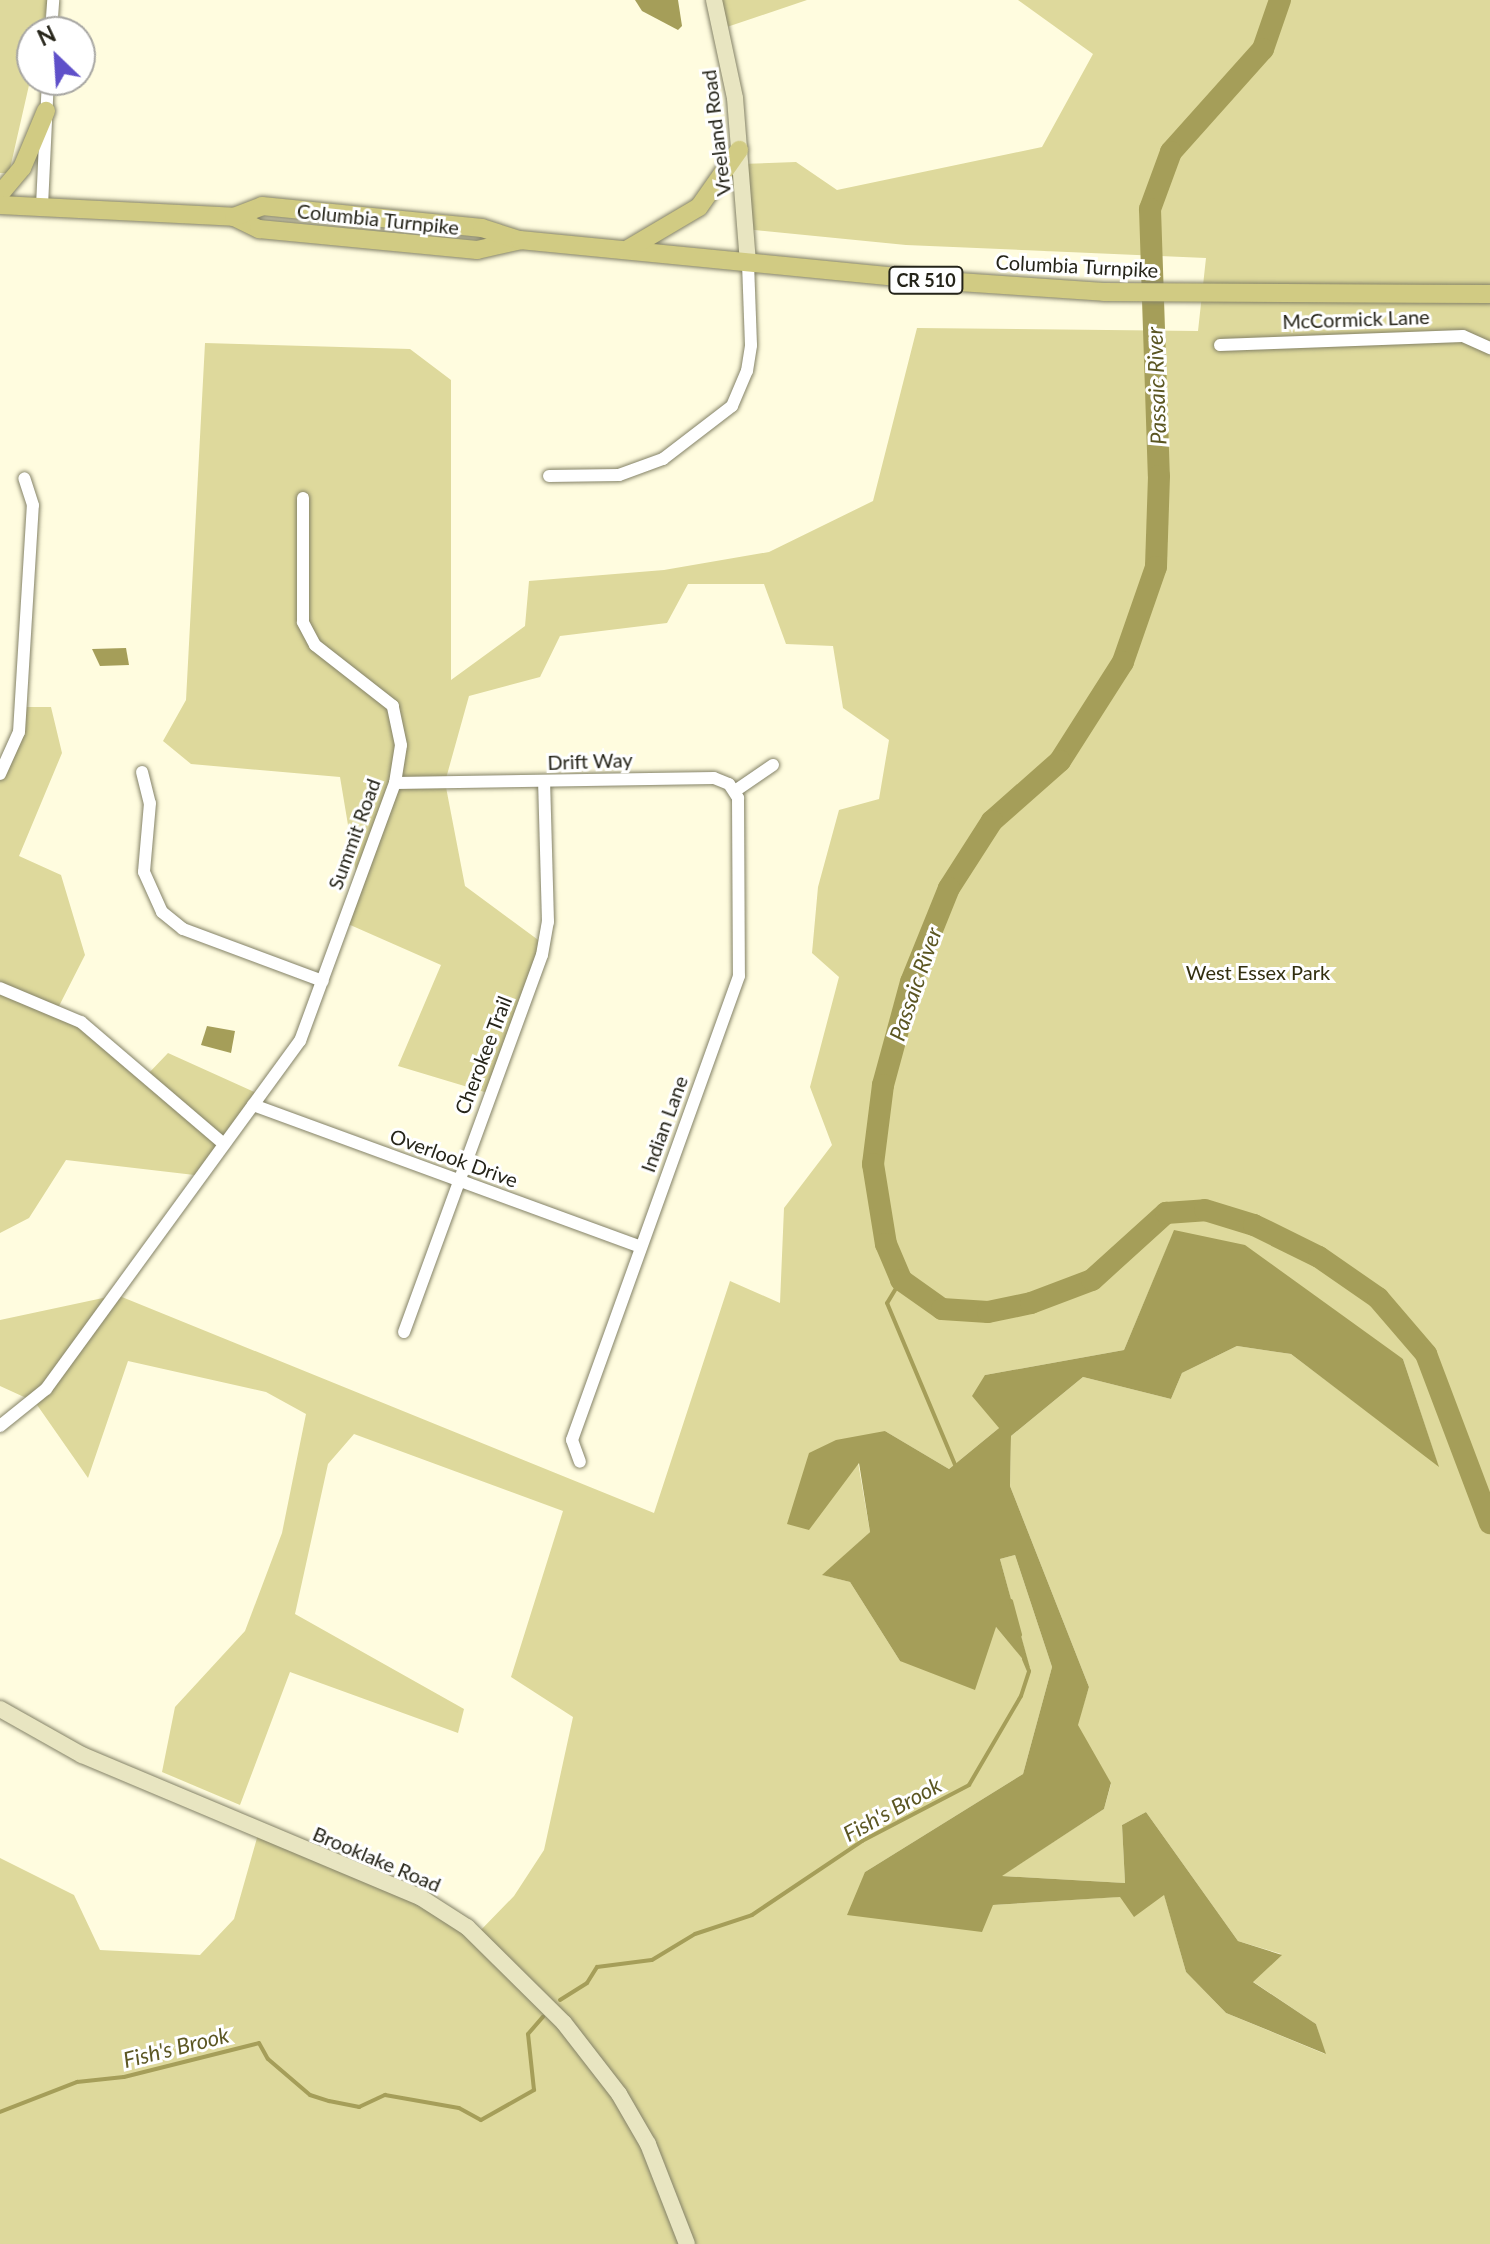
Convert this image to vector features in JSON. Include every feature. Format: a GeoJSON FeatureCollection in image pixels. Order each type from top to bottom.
{"type":"FeatureCollection","features":[{"type":"Feature","properties":{"kind":"main road"},"geometry":{"type":"LineString","coordinates":[[0,194],[22,168],[46,111]]}},
{"type":"Feature","properties":{"kind":"main road"},"geometry":{"type":"LineString","coordinates":[[625,250],[691,215],[720,185],[739,150]]}},
{"type":"Feature","properties":{"kind":"main road","name":"Columbia Turnpike"},"geometry":{"type":"LineString","coordinates":[[0,205],[234,217],[262,206],[482,228],[520,240],[1104,292],[1490,294]]}},
{"type":"Feature","properties":{"kind":"street","name":"Vreeland Road"},"geometry":{"type":"LineString","coordinates":[[714,0],[735,98],[748,262]]}},
{"type":"Feature","properties":{"kind":"street"},"geometry":{"type":"LineString","coordinates":[[42,206],[47,96]]}},
{"type":"Feature","properties":{"kind":"street"},"geometry":{"type":"LineString","coordinates":[[549,476],[619,475],[663,459],[704,433],[732,406],[747,371],[751,345],[748,262]]}},
{"type":"Feature","properties":{"kind":"street","name":"McCormick Lane"},"geometry":{"type":"LineString","coordinates":[[1220,345],[1463,336],[1490,348]]}},
{"type":"Feature","properties":{"kind":"street"},"geometry":{"type":"LineString","coordinates":[[0,774],[19,732],[33,505],[24,478]]}},
{"type":"Feature","properties":{"kind":"street","name":"Summit Road"},"geometry":{"type":"LineString","coordinates":[[224,1144],[300,1041],[395,783],[401,745],[393,706],[315,645],[303,622],[303,498]]}},
{"type":"Feature","properties":{"kind":"street"},"geometry":{"type":"LineString","coordinates":[[735,791],[773,765]]}},
{"type":"Feature","properties":{"kind":"street"},"geometry":{"type":"LineString","coordinates":[[142,772],[150,803],[144,872],[162,912],[183,929],[323,981]]}},
{"type":"Feature","properties":{"kind":"street","name":"Drift Way"},"geometry":{"type":"LineString","coordinates":[[395,783],[714,778],[735,791]]}},
{"type":"Feature","properties":{"kind":"street","name":"Cherokee Trail"},"geometry":{"type":"LineString","coordinates":[[404,1332],[546,938],[544,783]]}},
{"type":"Feature","properties":{"kind":"street","name":"Indian Lane"},"geometry":{"type":"LineString","coordinates":[[580,1462],[572,1440],[739,976],[740,814],[735,791]]}},
{"type":"Feature","properties":{"kind":"street"},"geometry":{"type":"LineString","coordinates":[[0,988],[81,1022],[224,1144],[46,1389],[0,1426]]}},
{"type":"Feature","properties":{"kind":"street","name":"Overlook Drive"},"geometry":{"type":"LineString","coordinates":[[253,1105],[641,1247]]}},
{"type":"Feature","properties":{"kind":"street","name":"Brooklake Road"},"geometry":{"type":"LineString","coordinates":[[0,1709],[82,1755],[420,1897],[467,1927],[564,2023],[619,2094],[648,2144],[687,2244]]}},
{"type":"Feature","properties":{"kind":"green space"},"geometry":{"type":"Polygon","coordinates":[[[0,0],[49,0],[45,16],[16,16],[16,96],[27,96],[9,173],[0,173],[0,0]]]}},
{"type":"Feature","properties":{"kind":"green space"},"geometry":{"type":"Polygon","coordinates":[[[710,0],[807,0],[721,29],[710,0]]]}},
{"type":"Feature","properties":{"kind":"green space","name":"West Essex Park"},"geometry":{"type":"Polygon","coordinates":[[[1018,0],[1490,0],[1490,2244],[0,2244],[0,1858],[74,1895],[100,1950],[200,1955],[234,1919],[259,1831],[419,1897],[477,1934],[514,1896],[544,1850],[573,1717],[511,1677],[563,1511],[354,1434],[328,1464],[295,1614],[464,1709],[458,1733],[290,1672],[240,1805],[162,1772],[175,1707],[245,1631],[282,1533],[306,1414],[266,1392],[128,1361],[88,1478],[35,1402],[0,1386],[0,1320],[117,1295],[654,1513],[730,1281],[780,1303],[784,1208],[832,1145],[810,1087],[839,977],[812,953],[818,887],[839,810],[879,799],[889,740],[843,708],[833,646],[786,644],[764,584],[688,584],[667,623],[560,636],[540,677],[469,696],[445,782],[465,886],[545,945],[491,1094],[398,1066],[441,965],[348,924],[359,891],[340,777],[191,764],[163,741],[186,700],[205,343],[410,349],[451,380],[451,680],[525,626],[529,581],[664,570],[769,552],[873,501],[917,328],[1198,331],[1206,258],[906,245],[745,229],[741,164],[796,162],[837,190],[1042,147],[1093,54],[1018,0]],[[1172,1236],[1124,1350],[985,1375],[999,1428],[949,1469],[885,1431],[858,1462],[870,1532],[823,1575],[850,1582],[900,1661],[996,1627],[1029,1666],[1000,1559],[1015,1555],[1052,1667],[1023,1774],[865,1872],[993,1905],[1164,1894],[1186,1972],[1226,2013],[1325,2054],[1316,2024],[1252,1981],[1281,1954],[1238,1941],[1146,1812],[1122,1825],[1125,1883],[1001,1876],[1104,1809],[1111,1784],[1077,1725],[1089,1687],[1010,1486],[1011,1436],[1083,1377],[1171,1399],[1182,1373],[1237,1346],[1291,1354],[1438,1465],[1403,1359],[1172,1236]]]}},
{"type":"Feature","properties":{"kind":"green space"},"geometry":{"type":"Polygon","coordinates":[[[24,707],[51,707],[62,753],[19,856],[61,875],[85,955],[58,1008],[146,1076],[168,1053],[261,1095],[203,1176],[66,1160],[29,1218],[0,1233],[0,771],[24,707]]]}},
{"type":"Feature","properties":{"kind":"shaded area"},"geometry":{"type":"Polygon","coordinates":[[[635,0],[678,0],[682,26],[678,30],[642,11],[635,0]]]}},
{"type":"Feature","properties":{"kind":"shaded area"},"geometry":{"type":"Polygon","coordinates":[[[126,648],[129,665],[100,666],[92,649],[126,648]]]}},
{"type":"Feature","properties":{"kind":"shaded area"},"geometry":{"type":"Polygon","coordinates":[[[207,1026],[235,1031],[231,1053],[201,1045],[207,1026]]]}},
{"type":"Feature","properties":{"kind":"shaded area"},"geometry":{"type":"Polygon","coordinates":[[[1174,1230],[1245,1245],[1403,1359],[1439,1467],[1291,1354],[1237,1346],[1182,1373],[1171,1399],[1083,1377],[1011,1436],[1010,1486],[1089,1687],[1078,1725],[1111,1783],[1104,1809],[1002,1876],[1125,1883],[1122,1825],[1146,1812],[1238,1941],[1282,1955],[1253,1982],[1316,2024],[1326,2054],[1226,2013],[1186,1972],[1164,1895],[1134,1917],[1120,1897],[993,1905],[982,1932],[847,1915],[865,1872],[1023,1774],[1052,1667],[1015,1555],[1000,1559],[1030,1668],[996,1627],[975,1690],[900,1661],[850,1582],[822,1575],[870,1532],[859,1463],[809,1530],[787,1524],[809,1453],[836,1440],[885,1431],[949,1469],[999,1428],[972,1396],[985,1375],[1124,1350],[1174,1230]]]}},
{"type":"Feature","properties":{"kind":"waterway","name":"Passaic River"},"geometry":{"type":"LineString","coordinates":[[1280,0],[1263,49],[1171,152],[1150,209],[1159,476],[1156,567],[1123,662],[1060,761],[992,821],[949,888],[911,982],[883,1085],[873,1164],[886,1244],[901,1280],[942,1309],[988,1312],[1031,1303],[1092,1280],[1166,1213],[1205,1210],[1254,1225],[1319,1257],[1378,1298],[1426,1354],[1490,1523]]}},
{"type":"Feature","properties":{"kind":"waterway","name":"Fish's Brook"},"geometry":{"type":"LineString","coordinates":[[901,1280],[887,1303],[956,1467]]}},
{"type":"Feature","properties":{"kind":"waterway","name":"Fish's Brook"},"geometry":{"type":"LineString","coordinates":[[1011,1601],[1020,1635]]}},
{"type":"Feature","properties":{"kind":"waterway","name":"Fish's Brook"},"geometry":{"type":"LineString","coordinates":[[560,2000],[587,1983],[597,1967],[652,1960],[695,1934],[752,1915],[862,1841],[969,1785],[1021,1696],[1029,1671],[1024,1659]]}},
{"type":"Feature","properties":{"kind":"waterway","name":"Fish's Brook"},"geometry":{"type":"LineString","coordinates":[[0,2112],[77,2082],[124,2077],[259,2043],[268,2059],[310,2095],[359,2107],[385,2095],[459,2108],[481,2120],[534,2090],[528,2034],[543,2017]]}}]}
